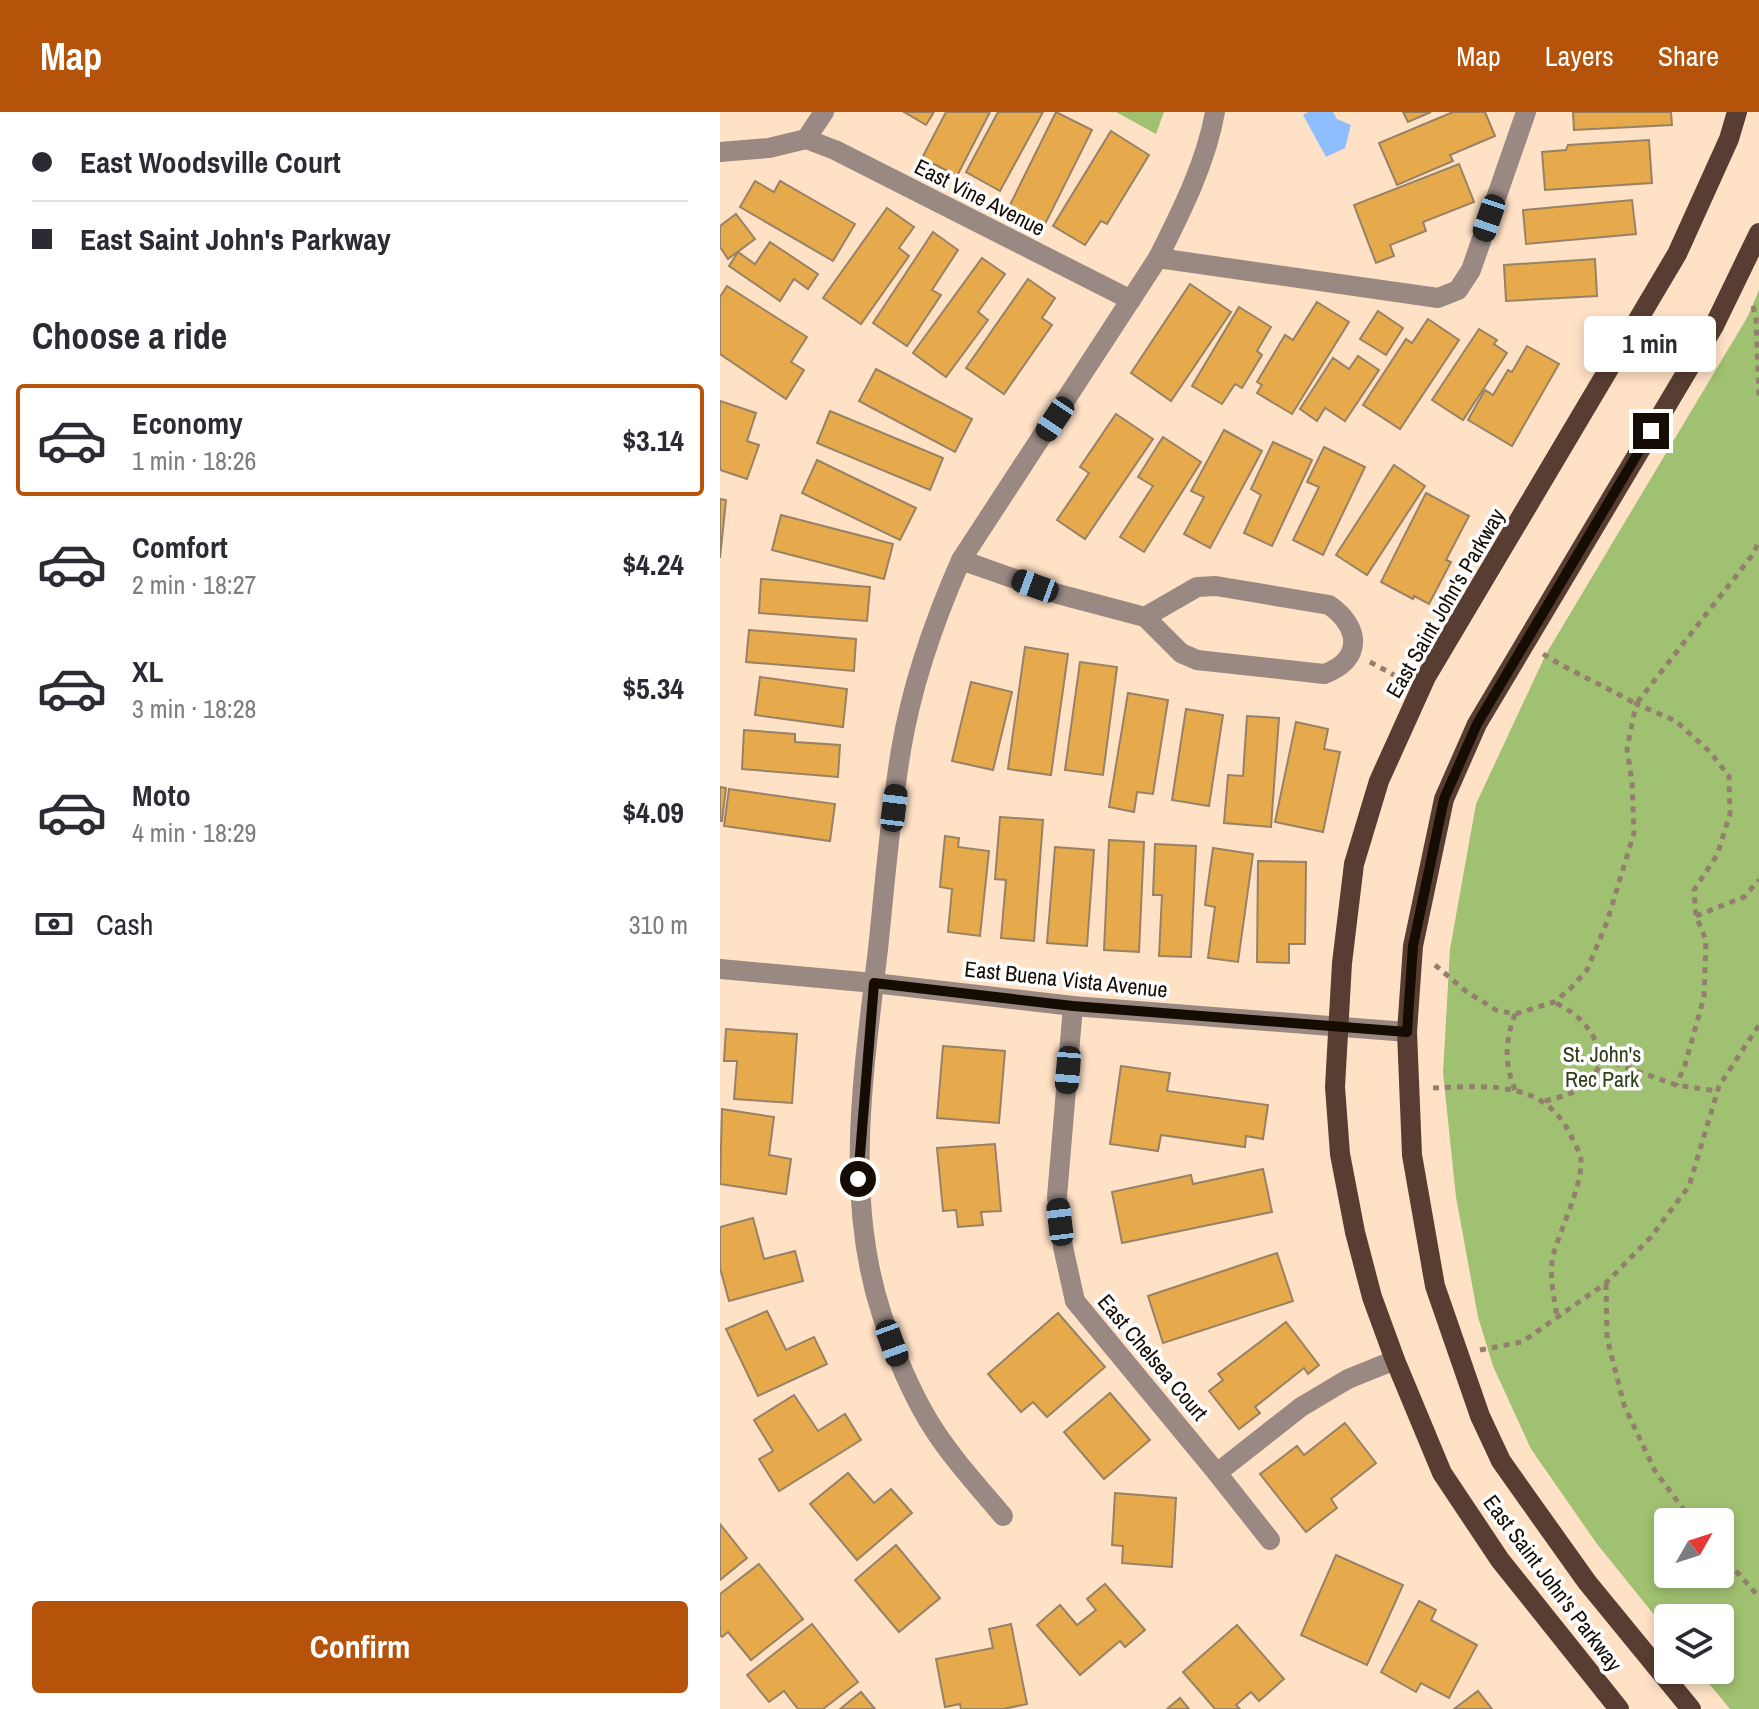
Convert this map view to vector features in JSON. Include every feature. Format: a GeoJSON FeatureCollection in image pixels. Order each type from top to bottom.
{"type":"FeatureCollection","features":[{"type":"Feature","properties":{"kind":"main road","name":"East Saint John's Parkway"},"geometry":{"type":"LineString","coordinates":[[1619,1709],[1500,1560],[1442,1473],[1395,1360],[1372,1297],[1340,1154],[1335,1087],[1342,963],[1354,864],[1379,781],[1426,677],[1677,254],[1729,139],[1737,112]]}},
{"type":"Feature","properties":{"kind":"main road","name":"East Saint John's Parkway"},"geometry":{"type":"LineString","coordinates":[[1691,1709],[1587,1582],[1501,1461],[1480,1416],[1435,1286],[1412,1155],[1407,1032],[1413,946],[1444,799],[1477,724],[1714,326],[1759,233]]}},
{"type":"Feature","properties":{"kind":"street"},"geometry":{"type":"LineString","coordinates":[[720,152],[769,148],[806,139],[824,112]]}},
{"type":"Feature","properties":{"kind":"street"},"geometry":{"type":"LineString","coordinates":[[1003,1516],[928,1421],[903,1373],[881,1314],[867,1254],[858,1179],[874,983],[901,750],[915,684],[933,628],[961,560],[1158,258],[1212,133],[1215,112]]}},
{"type":"Feature","properties":{"kind":"street"},"geometry":{"type":"LineString","coordinates":[[1158,258],[1438,298],[1458,290],[1471,270],[1526,112]]}},
{"type":"Feature","properties":{"kind":"street","name":"East Vine Avenue"},"geometry":{"type":"LineString","coordinates":[[806,139],[835,150],[1131,300]]}},
{"type":"Feature","properties":{"kind":"street"},"geometry":{"type":"LineString","coordinates":[[961,560],[1058,594],[1145,617],[1181,653],[1197,660],[1324,674],[1337,669],[1351,653],[1353,631],[1345,616],[1329,605],[1216,586],[1197,587],[1145,617]]}},
{"type":"Feature","properties":{"kind":"street","name":"East Buena Vista Avenue"},"geometry":{"type":"LineString","coordinates":[[720,969],[1073,1006],[1407,1032]]}},
{"type":"Feature","properties":{"kind":"street","name":"East Chelsea Court"},"geometry":{"type":"LineString","coordinates":[[1073,1006],[1057,1197],[1063,1247],[1075,1301],[1270,1540]]}},
{"type":"Feature","properties":{"kind":"street"},"geometry":{"type":"LineString","coordinates":[[1217,1473],[1301,1407],[1348,1379],[1395,1360]]}},
{"type":"Feature","properties":{"kind":"path"},"geometry":{"type":"LineString","coordinates":[[1742,267],[1756,318],[1759,396]]}},
{"type":"Feature","properties":{"kind":"path"},"geometry":{"type":"LineString","coordinates":[[1413,946],[1467,992],[1496,1010],[1515,1014],[1554,1002],[1587,970],[1607,922],[1634,833],[1627,749],[1636,704],[1754,553],[1759,540]]}},
{"type":"Feature","properties":{"kind":"path"},"geometry":{"type":"LineString","coordinates":[[1526,642],[1571,672],[1676,721],[1710,752],[1729,776],[1730,814],[1717,855],[1694,890],[1696,916],[1706,940],[1704,997],[1685,1065],[1676,1085]]}},
{"type":"Feature","properties":{"kind":"path"},"geometry":{"type":"LineString","coordinates":[[1696,916],[1744,897],[1759,880]]}},
{"type":"Feature","properties":{"kind":"path"},"geometry":{"type":"LineString","coordinates":[[1545,1101],[1573,1094],[1592,1080],[1603,1059],[1595,1036],[1576,1013],[1554,1002]]}},
{"type":"Feature","properties":{"kind":"path"},"geometry":{"type":"LineString","coordinates":[[1515,1014],[1507,1036],[1506,1053],[1507,1070],[1515,1090]]}},
{"type":"Feature","properties":{"kind":"path"},"geometry":{"type":"LineString","coordinates":[[1459,1355],[1522,1342],[1606,1283],[1651,1237],[1689,1186],[1717,1091],[1759,1025]]}},
{"type":"Feature","properties":{"kind":"path"},"geometry":{"type":"LineString","coordinates":[[1603,1059],[1676,1085],[1717,1091]]}},
{"type":"Feature","properties":{"kind":"path"},"geometry":{"type":"LineString","coordinates":[[1410,1089],[1473,1086],[1515,1090],[1545,1101],[1566,1123],[1582,1159],[1573,1202],[1552,1259],[1557,1317]]}},
{"type":"Feature","properties":{"kind":"path"},"geometry":{"type":"LineString","coordinates":[[1606,1283],[1607,1338],[1624,1405],[1655,1471],[1683,1508]]}},
{"type":"Feature","properties":{"kind":"path"},"geometry":{"type":"LineString","coordinates":[[1734,1569],[1759,1597]]}},
{"type":"Feature","properties":{"kind":"green space"},"geometry":{"type":"Polygon","coordinates":[[[1116,112],[1164,112],[1156,134],[1116,112]]]}},
{"type":"Feature","properties":{"kind":"green space","name":"St. John's Rec Park"},"geometry":{"type":"Polygon","coordinates":[[[1759,290],[1759,1709],[1730,1709],[1709,1684],[1734,1684],[1734,1604],[1654,1604],[1654,1615],[1597,1544],[1531,1449],[1493,1366],[1478,1317],[1456,1197],[1443,1073],[1450,949],[1476,804],[1546,654],[1748,316],[1759,290]]]}},
{"type":"Feature","properties":{"kind":"water"},"geometry":{"type":"Polygon","coordinates":[[[1308,112],[1333,112],[1337,119],[1351,125],[1345,148],[1326,157],[1303,115],[1308,112]]]}},
{"type":"Feature","properties":{"kind":"building"},"geometry":{"type":"Polygon","coordinates":[[[904,112],[934,112],[926,125],[904,112]]]}},
{"type":"Feature","properties":{"kind":"building"},"geometry":{"type":"Polygon","coordinates":[[[946,112],[990,112],[957,176],[922,158],[946,112]]]}},
{"type":"Feature","properties":{"kind":"building"},"geometry":{"type":"Polygon","coordinates":[[[998,112],[1043,112],[1000,191],[966,172],[998,112]]]}},
{"type":"Feature","properties":{"kind":"building"},"geometry":{"type":"Polygon","coordinates":[[[1056,112],[1092,130],[1045,224],[1009,207],[1056,112]]]}},
{"type":"Feature","properties":{"kind":"building"},"geometry":{"type":"Polygon","coordinates":[[[1403,112],[1431,112],[1408,122],[1403,112]]]}},
{"type":"Feature","properties":{"kind":"building"},"geometry":{"type":"Polygon","coordinates":[[[1453,112],[1485,112],[1495,136],[1450,155],[1453,161],[1397,185],[1379,143],[1453,112]]]}},
{"type":"Feature","properties":{"kind":"building"},"geometry":{"type":"Polygon","coordinates":[[[1573,112],[1671,112],[1672,125],[1574,130],[1573,112]]]}},
{"type":"Feature","properties":{"kind":"building"},"geometry":{"type":"Polygon","coordinates":[[[1111,131],[1149,155],[1107,224],[1101,221],[1085,245],[1053,226],[1111,131]]]}},
{"type":"Feature","properties":{"kind":"building"},"geometry":{"type":"Polygon","coordinates":[[[1649,140],[1652,183],[1545,190],[1542,152],[1566,150],[1568,145],[1649,140]]]}},
{"type":"Feature","properties":{"kind":"building"},"geometry":{"type":"Polygon","coordinates":[[[1459,164],[1474,202],[1423,222],[1426,231],[1390,245],[1394,256],[1376,263],[1354,205],[1459,164]]]}},
{"type":"Feature","properties":{"kind":"building"},"geometry":{"type":"Polygon","coordinates":[[[755,181],[774,192],[780,181],[855,224],[833,261],[740,207],[755,181]]]}},
{"type":"Feature","properties":{"kind":"building"},"geometry":{"type":"Polygon","coordinates":[[[1632,200],[1636,234],[1526,244],[1523,210],[1632,200]]]}},
{"type":"Feature","properties":{"kind":"building"},"geometry":{"type":"Polygon","coordinates":[[[887,208],[914,227],[899,248],[909,256],[861,324],[823,298],[887,208]]]}},
{"type":"Feature","properties":{"kind":"building"},"geometry":{"type":"Polygon","coordinates":[[[736,214],[755,239],[728,259],[720,247],[720,226],[736,214]]]}},
{"type":"Feature","properties":{"kind":"building"},"geometry":{"type":"Polygon","coordinates":[[[933,232],[958,250],[932,290],[941,295],[907,346],[873,323],[933,232]]]}},
{"type":"Feature","properties":{"kind":"building"},"geometry":{"type":"Polygon","coordinates":[[[770,242],[818,274],[808,289],[794,279],[780,301],[729,266],[738,252],[755,264],[770,242]]]}},
{"type":"Feature","properties":{"kind":"building"},"geometry":{"type":"Polygon","coordinates":[[[982,258],[1005,274],[978,312],[988,320],[946,377],[913,353],[982,258]]]}},
{"type":"Feature","properties":{"kind":"building"},"geometry":{"type":"Polygon","coordinates":[[[1595,259],[1597,296],[1506,301],[1504,265],[1595,259]]]}},
{"type":"Feature","properties":{"kind":"building"},"geometry":{"type":"Polygon","coordinates":[[[1028,279],[1055,298],[1042,318],[1052,325],[1004,394],[966,368],[1028,279]]]}},
{"type":"Feature","properties":{"kind":"building"},"geometry":{"type":"Polygon","coordinates":[[[1190,284],[1231,312],[1171,401],[1131,373],[1190,284]]]}},
{"type":"Feature","properties":{"kind":"building"},"geometry":{"type":"Polygon","coordinates":[[[727,286],[807,337],[791,362],[804,370],[786,399],[720,354],[720,297],[727,286]]]}},
{"type":"Feature","properties":{"kind":"building"},"geometry":{"type":"Polygon","coordinates":[[[1317,302],[1349,322],[1292,414],[1257,393],[1262,385],[1257,382],[1285,335],[1293,340],[1317,302]]]}},
{"type":"Feature","properties":{"kind":"building"},"geometry":{"type":"Polygon","coordinates":[[[1239,307],[1271,327],[1257,351],[1262,355],[1242,388],[1235,384],[1222,404],[1192,386],[1239,307]]]}},
{"type":"Feature","properties":{"kind":"building"},"geometry":{"type":"Polygon","coordinates":[[[1378,311],[1403,328],[1386,355],[1360,339],[1378,311]]]}},
{"type":"Feature","properties":{"kind":"building"},"geometry":{"type":"Polygon","coordinates":[[[1428,319],[1459,340],[1400,429],[1363,405],[1406,339],[1412,343],[1428,319]]]}},
{"type":"Feature","properties":{"kind":"building"},"geometry":{"type":"Polygon","coordinates":[[[1479,329],[1497,340],[1494,344],[1507,353],[1463,420],[1432,400],[1479,329]]]}},
{"type":"Feature","properties":{"kind":"building"},"geometry":{"type":"Polygon","coordinates":[[[1527,346],[1559,364],[1512,446],[1468,420],[1485,390],[1493,395],[1508,370],[1512,372],[1527,346]]]}},
{"type":"Feature","properties":{"kind":"building"},"geometry":{"type":"Polygon","coordinates":[[[1358,356],[1379,370],[1345,421],[1325,408],[1317,421],[1300,409],[1333,358],[1349,369],[1358,356]]]}},
{"type":"Feature","properties":{"kind":"building"},"geometry":{"type":"Polygon","coordinates":[[[876,369],[972,419],[955,452],[859,401],[876,369]]]}},
{"type":"Feature","properties":{"kind":"building"},"geometry":{"type":"Polygon","coordinates":[[[720,401],[756,413],[747,441],[759,445],[747,479],[720,470],[720,401]]]}},
{"type":"Feature","properties":{"kind":"building"},"geometry":{"type":"Polygon","coordinates":[[[830,411],[943,458],[930,490],[817,443],[830,411]]]}},
{"type":"Feature","properties":{"kind":"building"},"geometry":{"type":"Polygon","coordinates":[[[1116,414],[1153,439],[1085,539],[1057,520],[1089,473],[1080,467],[1116,414]]]}},
{"type":"Feature","properties":{"kind":"building"},"geometry":{"type":"Polygon","coordinates":[[[1224,430],[1262,451],[1210,548],[1184,534],[1204,497],[1191,491],[1224,430]]]}},
{"type":"Feature","properties":{"kind":"building"},"geometry":{"type":"Polygon","coordinates":[[[1163,437],[1201,462],[1144,552],[1120,537],[1153,486],[1138,477],[1163,437]]]}},
{"type":"Feature","properties":{"kind":"building"},"geometry":{"type":"Polygon","coordinates":[[[1273,442],[1312,460],[1272,546],[1244,533],[1261,495],[1251,489],[1273,442]]]}},
{"type":"Feature","properties":{"kind":"building"},"geometry":{"type":"Polygon","coordinates":[[[1324,447],[1365,467],[1323,555],[1293,540],[1319,487],[1307,482],[1324,447]]]}},
{"type":"Feature","properties":{"kind":"building"},"geometry":{"type":"Polygon","coordinates":[[[817,460],[916,508],[900,540],[802,493],[817,460]]]}},
{"type":"Feature","properties":{"kind":"building"},"geometry":{"type":"Polygon","coordinates":[[[1394,465],[1425,486],[1367,575],[1336,555],[1394,465]]]}},
{"type":"Feature","properties":{"kind":"building"},"geometry":{"type":"Polygon","coordinates":[[[1426,493],[1469,516],[1446,560],[1451,562],[1429,604],[1381,582],[1426,493]]]}},
{"type":"Feature","properties":{"kind":"building"},"geometry":{"type":"Polygon","coordinates":[[[720,499],[726,500],[720,558],[720,499]]]}},
{"type":"Feature","properties":{"kind":"building"},"geometry":{"type":"Polygon","coordinates":[[[781,515],[893,544],[884,579],[772,550],[781,515]]]}},
{"type":"Feature","properties":{"kind":"building"},"geometry":{"type":"Polygon","coordinates":[[[761,579],[870,587],[867,621],[759,613],[761,579]]]}},
{"type":"Feature","properties":{"kind":"building"},"geometry":{"type":"Polygon","coordinates":[[[749,630],[856,639],[854,671],[746,662],[749,630]]]}},
{"type":"Feature","properties":{"kind":"building"},"geometry":{"type":"Polygon","coordinates":[[[1025,647],[1068,654],[1051,775],[1008,769],[1025,647]]]}},
{"type":"Feature","properties":{"kind":"building"},"geometry":{"type":"Polygon","coordinates":[[[1080,662],[1117,667],[1103,775],[1065,770],[1080,662]]]}},
{"type":"Feature","properties":{"kind":"building"},"geometry":{"type":"Polygon","coordinates":[[[760,677],[847,689],[843,727],[755,715],[760,677]]]}},
{"type":"Feature","properties":{"kind":"building"},"geometry":{"type":"Polygon","coordinates":[[[971,682],[1012,692],[993,770],[952,761],[971,682]]]}},
{"type":"Feature","properties":{"kind":"building"},"geometry":{"type":"Polygon","coordinates":[[[1128,693],[1168,700],[1153,794],[1137,792],[1134,812],[1109,807],[1128,693]]]}},
{"type":"Feature","properties":{"kind":"building"},"geometry":{"type":"Polygon","coordinates":[[[1186,709],[1223,715],[1209,806],[1172,800],[1186,709]]]}},
{"type":"Feature","properties":{"kind":"building"},"geometry":{"type":"Polygon","coordinates":[[[1247,716],[1279,718],[1271,827],[1224,823],[1228,775],[1243,776],[1247,716]]]}},
{"type":"Feature","properties":{"kind":"building"},"geometry":{"type":"Polygon","coordinates":[[[1296,722],[1328,729],[1324,749],[1340,752],[1323,832],[1275,822],[1296,722]]]}},
{"type":"Feature","properties":{"kind":"building"},"geometry":{"type":"Polygon","coordinates":[[[744,730],[795,734],[795,742],[840,745],[838,777],[742,769],[744,730]]]}},
{"type":"Feature","properties":{"kind":"building"},"geometry":{"type":"Polygon","coordinates":[[[720,787],[726,788],[722,821],[720,821],[720,787]]]}},
{"type":"Feature","properties":{"kind":"building"},"geometry":{"type":"Polygon","coordinates":[[[729,789],[835,804],[830,841],[724,826],[729,789]]]}},
{"type":"Feature","properties":{"kind":"building"},"geometry":{"type":"Polygon","coordinates":[[[1000,817],[1043,820],[1034,941],[1001,938],[1006,880],[995,879],[1000,817]]]}},
{"type":"Feature","properties":{"kind":"building"},"geometry":{"type":"Polygon","coordinates":[[[945,836],[959,838],[958,847],[989,851],[980,936],[948,932],[952,889],[940,887],[945,836]]]}},
{"type":"Feature","properties":{"kind":"building"},"geometry":{"type":"Polygon","coordinates":[[[1109,840],[1144,842],[1139,952],[1104,950],[1109,840]]]}},
{"type":"Feature","properties":{"kind":"building"},"geometry":{"type":"Polygon","coordinates":[[[1155,844],[1196,846],[1191,957],[1159,956],[1162,895],[1153,895],[1155,844]]]}},
{"type":"Feature","properties":{"kind":"building"},"geometry":{"type":"Polygon","coordinates":[[[1055,847],[1094,850],[1087,946],[1047,943],[1055,847]]]}},
{"type":"Feature","properties":{"kind":"building"},"geometry":{"type":"Polygon","coordinates":[[[1213,848],[1253,854],[1238,962],[1208,958],[1215,907],[1205,905],[1213,848]]]}},
{"type":"Feature","properties":{"kind":"building"},"geometry":{"type":"Polygon","coordinates":[[[1258,861],[1306,862],[1305,944],[1289,944],[1289,963],[1257,962],[1258,861]]]}},
{"type":"Feature","properties":{"kind":"building"},"geometry":{"type":"Polygon","coordinates":[[[726,1029],[797,1034],[792,1103],[734,1099],[737,1061],[724,1061],[726,1029]]]}},
{"type":"Feature","properties":{"kind":"building"},"geometry":{"type":"Polygon","coordinates":[[[943,1046],[1005,1051],[999,1123],[937,1118],[943,1046]]]}},
{"type":"Feature","properties":{"kind":"building"},"geometry":{"type":"Polygon","coordinates":[[[1121,1066],[1170,1073],[1167,1091],[1268,1105],[1263,1139],[1246,1136],[1245,1147],[1161,1135],[1158,1151],[1110,1144],[1121,1066]]]}},
{"type":"Feature","properties":{"kind":"building"},"geometry":{"type":"Polygon","coordinates":[[[722,1109],[774,1117],[769,1155],[791,1159],[786,1194],[720,1184],[722,1109]]]}},
{"type":"Feature","properties":{"kind":"building"},"geometry":{"type":"Polygon","coordinates":[[[995,1144],[1001,1211],[981,1212],[983,1225],[958,1227],[956,1210],[943,1211],[937,1148],[995,1144]]]}},
{"type":"Feature","properties":{"kind":"building"},"geometry":{"type":"Polygon","coordinates":[[[1263,1169],[1272,1212],[1122,1243],[1112,1192],[1191,1175],[1193,1184],[1263,1169]]]}},
{"type":"Feature","properties":{"kind":"building"},"geometry":{"type":"Polygon","coordinates":[[[753,1218],[764,1259],[795,1251],[803,1281],[729,1301],[720,1268],[720,1227],[753,1218]]]}},
{"type":"Feature","properties":{"kind":"building"},"geometry":{"type":"Polygon","coordinates":[[[1277,1253],[1293,1301],[1163,1343],[1148,1296],[1277,1253]]]}},
{"type":"Feature","properties":{"kind":"building"},"geometry":{"type":"Polygon","coordinates":[[[767,1311],[786,1350],[814,1337],[827,1364],[758,1396],[726,1329],[767,1311]]]}},
{"type":"Feature","properties":{"kind":"building"},"geometry":{"type":"Polygon","coordinates":[[[1058,1313],[1105,1367],[1047,1417],[1033,1402],[1021,1412],[988,1374],[1058,1313]]]}},
{"type":"Feature","properties":{"kind":"building"},"geometry":{"type":"Polygon","coordinates":[[[1286,1322],[1319,1365],[1308,1374],[1304,1368],[1255,1407],[1260,1413],[1239,1429],[1209,1391],[1223,1380],[1218,1374],[1286,1322]]]}},
{"type":"Feature","properties":{"kind":"building"},"geometry":{"type":"Polygon","coordinates":[[[1110,1393],[1150,1440],[1104,1479],[1064,1432],[1110,1393]]]}},
{"type":"Feature","properties":{"kind":"building"},"geometry":{"type":"Polygon","coordinates":[[[794,1395],[818,1431],[845,1414],[861,1440],[779,1491],[759,1459],[773,1451],[754,1420],[794,1395]]]}},
{"type":"Feature","properties":{"kind":"building"},"geometry":{"type":"Polygon","coordinates":[[[1345,1423],[1376,1463],[1331,1499],[1337,1508],[1306,1532],[1260,1474],[1297,1446],[1304,1455],[1345,1423]]]}},
{"type":"Feature","properties":{"kind":"building"},"geometry":{"type":"Polygon","coordinates":[[[848,1473],[874,1503],[891,1489],[912,1513],[857,1560],[810,1504],[848,1473]]]}},
{"type":"Feature","properties":{"kind":"building"},"geometry":{"type":"Polygon","coordinates":[[[1115,1493],[1176,1498],[1172,1567],[1122,1563],[1123,1546],[1112,1545],[1115,1493]]]}},
{"type":"Feature","properties":{"kind":"building"},"geometry":{"type":"Polygon","coordinates":[[[720,1524],[747,1558],[720,1580],[720,1524]]]}},
{"type":"Feature","properties":{"kind":"building"},"geometry":{"type":"Polygon","coordinates":[[[896,1545],[940,1598],[899,1632],[855,1580],[896,1545]]]}},
{"type":"Feature","properties":{"kind":"building"},"geometry":{"type":"Polygon","coordinates":[[[1336,1555],[1403,1585],[1367,1665],[1301,1635],[1336,1555]]]}},
{"type":"Feature","properties":{"kind":"building"},"geometry":{"type":"Polygon","coordinates":[[[759,1564],[803,1619],[751,1660],[728,1632],[722,1637],[720,1635],[720,1594],[759,1564]]]}},
{"type":"Feature","properties":{"kind":"building"},"geometry":{"type":"Polygon","coordinates":[[[1105,1584],[1145,1630],[1125,1647],[1120,1641],[1080,1675],[1037,1625],[1060,1605],[1077,1625],[1096,1610],[1087,1599],[1105,1584]]]}},
{"type":"Feature","properties":{"kind":"building"},"geometry":{"type":"Polygon","coordinates":[[[1419,1601],[1436,1610],[1431,1620],[1477,1645],[1449,1698],[1421,1683],[1416,1692],[1381,1672],[1419,1601]]]}},
{"type":"Feature","properties":{"kind":"building"},"geometry":{"type":"Polygon","coordinates":[[[812,1624],[858,1682],[823,1709],[798,1709],[784,1691],[769,1702],[747,1675],[812,1624]]]}},
{"type":"Feature","properties":{"kind":"building"},"geometry":{"type":"Polygon","coordinates":[[[1011,1624],[1027,1704],[1003,1709],[961,1709],[960,1704],[945,1707],[936,1659],[993,1648],[989,1629],[1011,1624]]]}},
{"type":"Feature","properties":{"kind":"building"},"geometry":{"type":"Polygon","coordinates":[[[1237,1625],[1284,1679],[1259,1701],[1251,1692],[1236,1705],[1240,1709],[1215,1709],[1183,1672],[1237,1625]]]}},
{"type":"Feature","properties":{"kind":"building"},"geometry":{"type":"Polygon","coordinates":[[[1478,1691],[1492,1709],[1454,1709],[1478,1691]]]}},
{"type":"Feature","properties":{"kind":"building"},"geometry":{"type":"Polygon","coordinates":[[[861,1692],[875,1709],[840,1709],[861,1692]]]}},
{"type":"Feature","properties":{"kind":"building"},"geometry":{"type":"Polygon","coordinates":[[[1180,1698],[1189,1709],[1167,1709],[1180,1698]]]}},
{"type":"Feature","properties":{"kind":"route"},"geometry":{"type":"LineString","coordinates":[[858,1179],[874,983],[1073,1006],[1407,1032],[1413,946],[1444,799],[1477,724],[1651,431]]}}]}
